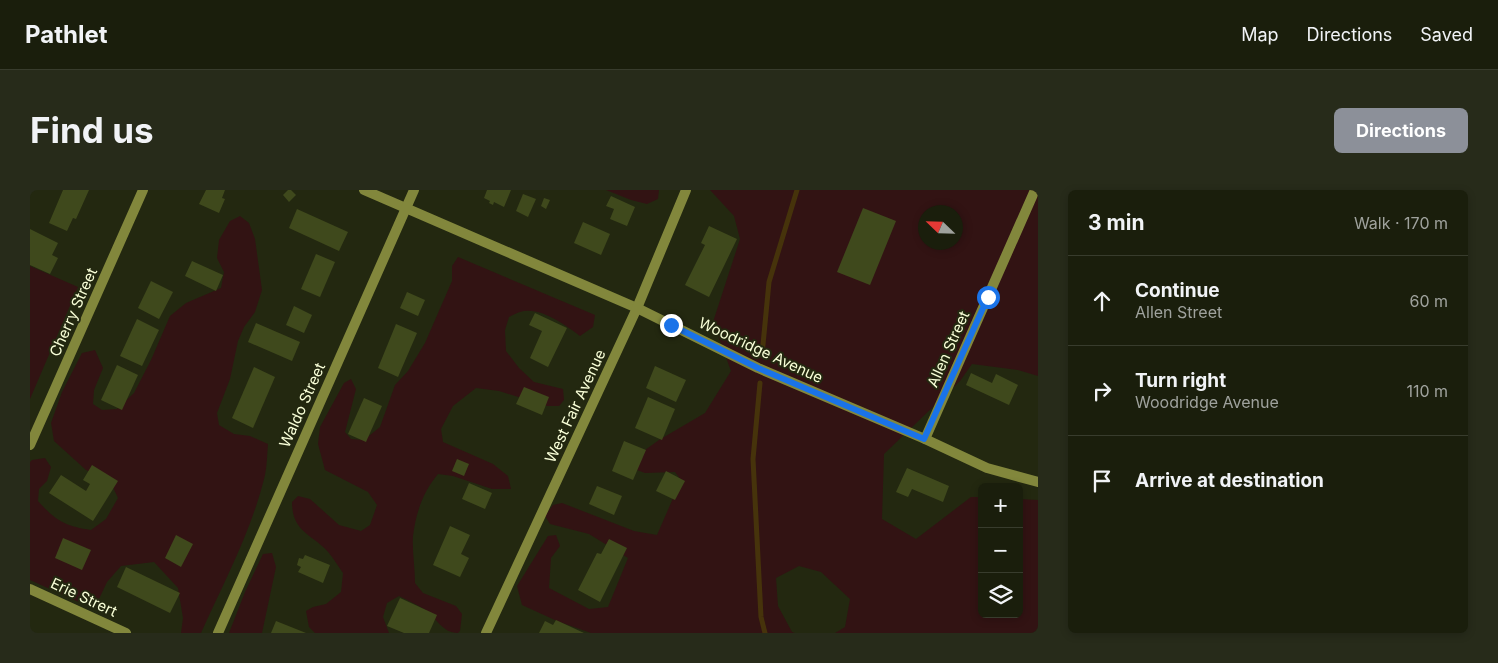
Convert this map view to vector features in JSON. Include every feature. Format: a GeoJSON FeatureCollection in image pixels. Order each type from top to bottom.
{"type":"FeatureCollection","features":[{"type":"Feature","properties":{"kind":"street","name":"Cherry Street"},"geometry":{"type":"LineString","coordinates":[[30,445],[143,190]]}},
{"type":"Feature","properties":{"kind":"street","name":"Woodridge Avenue"},"geometry":{"type":"LineString","coordinates":[[364,190],[636,308],[758,368],[924,439],[986,468],[1038,482]]}},
{"type":"Feature","properties":{"kind":"street","name":"Waldo Street"},"geometry":{"type":"LineString","coordinates":[[218,633],[414,190]]}},
{"type":"Feature","properties":{"kind":"street","name":"West Fair Avenue"},"geometry":{"type":"LineString","coordinates":[[486,633],[636,308],[686,190]]}},
{"type":"Feature","properties":{"kind":"street","name":"Allen Street"},"geometry":{"type":"LineString","coordinates":[[924,439],[1035,190]]}},
{"type":"Feature","properties":{"kind":"street","name":"Erie Strert"},"geometry":{"type":"LineString","coordinates":[[30,588],[126,633]]}},
{"type":"Feature","properties":{"kind":"shaded area"},"geometry":{"type":"Polygon","coordinates":[[[606,190],[659,190],[658,199],[647,204],[606,190]]]}},
{"type":"Feature","properties":{"kind":"shaded area"},"geometry":{"type":"Polygon","coordinates":[[[710,190],[1038,190],[1038,376],[1018,370],[972,364],[960,381],[884,454],[882,519],[916,539],[971,497],[978,497],[978,618],[1023,618],[1023,499],[1038,500],[1038,633],[835,633],[845,627],[850,599],[821,572],[799,566],[776,578],[778,606],[792,632],[795,633],[591,633],[557,621],[522,605],[517,586],[548,536],[556,535],[560,546],[551,558],[549,588],[589,609],[608,607],[628,558],[589,534],[550,524],[545,516],[553,505],[562,503],[634,531],[657,535],[681,480],[675,472],[645,473],[637,470],[639,458],[645,450],[659,440],[705,413],[731,371],[713,322],[740,239],[734,216],[710,190]]]}},
{"type":"Feature","properties":{"kind":"shaded area"},"geometry":{"type":"Polygon","coordinates":[[[240,216],[249,223],[255,239],[262,290],[255,312],[244,327],[238,341],[230,379],[217,413],[219,425],[234,434],[250,436],[268,444],[266,471],[245,536],[201,633],[181,633],[183,618],[178,588],[154,562],[121,566],[107,582],[98,601],[83,604],[30,580],[30,462],[45,458],[51,467],[47,481],[39,489],[38,501],[56,518],[74,527],[91,530],[106,519],[118,498],[110,481],[86,470],[54,441],[51,423],[62,392],[82,353],[95,350],[103,368],[94,390],[93,404],[102,410],[117,409],[134,393],[170,316],[186,303],[221,288],[224,272],[217,258],[219,240],[230,221],[240,216]]]}},
{"type":"Feature","properties":{"kind":"shaded area"},"geometry":{"type":"Polygon","coordinates":[[[458,257],[595,315],[593,327],[580,336],[544,314],[528,311],[509,317],[505,330],[506,351],[519,368],[534,382],[563,389],[564,400],[559,406],[547,406],[499,391],[476,388],[453,406],[441,429],[443,442],[493,464],[508,476],[511,489],[492,489],[453,476],[438,474],[428,488],[421,503],[413,536],[415,583],[423,593],[456,606],[462,614],[460,631],[458,633],[452,632],[443,628],[424,609],[399,596],[387,603],[383,617],[389,633],[315,633],[309,627],[306,611],[326,604],[341,592],[343,573],[329,553],[299,527],[293,512],[292,502],[298,496],[310,499],[339,525],[361,531],[370,525],[377,505],[368,492],[325,470],[318,444],[320,427],[344,383],[351,379],[356,389],[345,432],[351,439],[364,440],[380,427],[395,385],[408,371],[425,343],[452,281],[452,266],[458,257]]]}},
{"type":"Feature","properties":{"kind":"shaded area"},"geometry":{"type":"Polygon","coordinates":[[[30,266],[78,287],[30,399],[30,266]]]}},
{"type":"Feature","properties":{"kind":"shaded area"},"geometry":{"type":"Polygon","coordinates":[[[272,553],[276,567],[262,633],[229,633],[245,592],[263,554],[272,553]]]}},
{"type":"Feature","properties":{"kind":"building"},"geometry":{"type":"Polygon","coordinates":[[[63,190],[89,190],[76,219],[73,218],[67,231],[49,223],[63,190]]]}},
{"type":"Feature","properties":{"kind":"building"},"geometry":{"type":"Polygon","coordinates":[[[206,190],[225,190],[222,198],[225,199],[219,213],[199,204],[206,190]]]}},
{"type":"Feature","properties":{"kind":"building"},"geometry":{"type":"Polygon","coordinates":[[[288,190],[291,190],[296,195],[289,202],[283,195],[288,190]]]}},
{"type":"Feature","properties":{"kind":"building"},"geometry":{"type":"Polygon","coordinates":[[[487,190],[511,190],[504,207],[494,202],[493,205],[484,198],[487,190]]]}},
{"type":"Feature","properties":{"kind":"building"},"geometry":{"type":"Polygon","coordinates":[[[523,194],[536,199],[528,217],[516,211],[523,194]]]}},
{"type":"Feature","properties":{"kind":"building"},"geometry":{"type":"Polygon","coordinates":[[[611,196],[635,207],[627,226],[610,219],[614,209],[606,206],[611,196]]]}},
{"type":"Feature","properties":{"kind":"building"},"geometry":{"type":"Polygon","coordinates":[[[544,198],[550,200],[546,209],[541,206],[544,198]]]}},
{"type":"Feature","properties":{"kind":"building"},"geometry":{"type":"Polygon","coordinates":[[[863,208],[896,221],[870,285],[837,272],[863,208]]]}},
{"type":"Feature","properties":{"kind":"building"},"geometry":{"type":"Polygon","coordinates":[[[297,209],[348,232],[339,251],[289,228],[297,209]]]}},
{"type":"Feature","properties":{"kind":"building"},"geometry":{"type":"Polygon","coordinates":[[[583,222],[610,234],[601,255],[574,243],[583,222]]]}},
{"type":"Feature","properties":{"kind":"building"},"geometry":{"type":"Polygon","coordinates":[[[709,226],[737,239],[709,297],[685,285],[705,245],[701,243],[709,226]]]}},
{"type":"Feature","properties":{"kind":"building"},"geometry":{"type":"Polygon","coordinates":[[[30,229],[58,243],[52,255],[58,258],[50,274],[30,265],[30,229]]]}},
{"type":"Feature","properties":{"kind":"building"},"geometry":{"type":"Polygon","coordinates":[[[316,254],[335,262],[320,297],[301,289],[316,254]]]}},
{"type":"Feature","properties":{"kind":"building"},"geometry":{"type":"Polygon","coordinates":[[[192,261],[223,275],[216,291],[185,276],[192,261]]]}},
{"type":"Feature","properties":{"kind":"building"},"geometry":{"type":"Polygon","coordinates":[[[151,281],[173,292],[159,319],[138,308],[151,281]]]}},
{"type":"Feature","properties":{"kind":"building"},"geometry":{"type":"Polygon","coordinates":[[[407,292],[425,300],[418,316],[400,308],[407,292]]]}},
{"type":"Feature","properties":{"kind":"building"},"geometry":{"type":"Polygon","coordinates":[[[294,306],[312,315],[304,333],[286,325],[294,306]]]}},
{"type":"Feature","properties":{"kind":"building"},"geometry":{"type":"Polygon","coordinates":[[[535,313],[567,328],[548,367],[530,358],[542,331],[529,325],[535,313]]]}},
{"type":"Feature","properties":{"kind":"building"},"geometry":{"type":"Polygon","coordinates":[[[137,319],[159,330],[142,366],[120,356],[137,319]]]}},
{"type":"Feature","properties":{"kind":"building"},"geometry":{"type":"Polygon","coordinates":[[[256,323],[300,342],[292,361],[248,342],[256,323]]]}},
{"type":"Feature","properties":{"kind":"building"},"geometry":{"type":"Polygon","coordinates":[[[396,324],[417,333],[398,377],[378,368],[396,324]]]}},
{"type":"Feature","properties":{"kind":"building"},"geometry":{"type":"Polygon","coordinates":[[[117,365],[138,375],[122,410],[101,400],[117,365]]]}},
{"type":"Feature","properties":{"kind":"building"},"geometry":{"type":"Polygon","coordinates":[[[655,366],[686,380],[676,402],[646,388],[655,366]]]}},
{"type":"Feature","properties":{"kind":"building"},"geometry":{"type":"Polygon","coordinates":[[[254,367],[275,377],[253,428],[232,418],[254,367]]]}},
{"type":"Feature","properties":{"kind":"building"},"geometry":{"type":"Polygon","coordinates":[[[971,373],[992,383],[996,374],[1018,385],[1009,405],[966,385],[971,373]]]}},
{"type":"Feature","properties":{"kind":"building"},"geometry":{"type":"Polygon","coordinates":[[[524,387],[549,397],[542,415],[516,404],[524,387]]]}},
{"type":"Feature","properties":{"kind":"building"},"geometry":{"type":"Polygon","coordinates":[[[648,397],[675,409],[662,440],[635,428],[648,397]]]}},
{"type":"Feature","properties":{"kind":"building"},"geometry":{"type":"Polygon","coordinates":[[[364,398],[382,406],[366,442],[348,434],[364,398]]]}},
{"type":"Feature","properties":{"kind":"building"},"geometry":{"type":"Polygon","coordinates":[[[624,441],[646,450],[633,480],[612,471],[624,441]]]}},
{"type":"Feature","properties":{"kind":"building"},"geometry":{"type":"Polygon","coordinates":[[[457,459],[469,464],[464,476],[452,471],[457,459]]]}},
{"type":"Feature","properties":{"kind":"building"},"geometry":{"type":"Polygon","coordinates":[[[92,465],[118,481],[93,521],[49,493],[61,475],[86,491],[90,484],[83,480],[92,465]]]}},
{"type":"Feature","properties":{"kind":"building"},"geometry":{"type":"Polygon","coordinates":[[[907,468],[949,486],[943,502],[912,489],[908,497],[896,492],[907,468]]]}},
{"type":"Feature","properties":{"kind":"building"},"geometry":{"type":"Polygon","coordinates":[[[666,471],[685,481],[675,500],[656,491],[666,471]]]}},
{"type":"Feature","properties":{"kind":"building"},"geometry":{"type":"Polygon","coordinates":[[[469,483],[492,493],[485,509],[462,499],[469,483]]]}},
{"type":"Feature","properties":{"kind":"building"},"geometry":{"type":"Polygon","coordinates":[[[597,486],[622,496],[614,515],[589,504],[597,486]]]}},
{"type":"Feature","properties":{"kind":"building"},"geometry":{"type":"Polygon","coordinates":[[[450,526],[470,535],[461,554],[469,558],[460,577],[433,565],[450,526]]]}},
{"type":"Feature","properties":{"kind":"building"},"geometry":{"type":"Polygon","coordinates":[[[176,535],[193,544],[181,567],[165,558],[176,535]]]}},
{"type":"Feature","properties":{"kind":"building"},"geometry":{"type":"Polygon","coordinates":[[[63,538],[91,550],[82,570],[55,558],[63,538]]]}},
{"type":"Feature","properties":{"kind":"building"},"geometry":{"type":"Polygon","coordinates":[[[609,539],[627,548],[600,602],[578,590],[597,553],[601,554],[609,539]]]}},
{"type":"Feature","properties":{"kind":"building"},"geometry":{"type":"Polygon","coordinates":[[[305,555],[330,565],[323,583],[298,572],[301,567],[297,565],[299,558],[303,559],[305,555]]]}},
{"type":"Feature","properties":{"kind":"building"},"geometry":{"type":"Polygon","coordinates":[[[126,567],[180,593],[170,613],[117,587],[126,567]]]}},
{"type":"Feature","properties":{"kind":"building"},"geometry":{"type":"Polygon","coordinates":[[[400,598],[437,615],[429,633],[404,633],[387,626],[400,598]]]}},
{"type":"Feature","properties":{"kind":"building"},"geometry":{"type":"Polygon","coordinates":[[[556,620],[584,633],[539,633],[545,621],[553,625],[556,620]]]}},
{"type":"Feature","properties":{"kind":"building"},"geometry":{"type":"Polygon","coordinates":[[[276,621],[306,633],[271,633],[276,621]]]}},
{"type":"Feature","properties":{"kind":"waterway"},"geometry":{"type":"LineString","coordinates":[[762,355],[769,282],[797,190]]}},
{"type":"Feature","properties":{"kind":"waterway"},"geometry":{"type":"LineString","coordinates":[[760,383],[753,459],[761,617],[765,633]]}},
{"type":"Feature","properties":{"kind":"route"},"geometry":{"type":"LineString","coordinates":[[671,325],[758,368],[924,439],[988,297]]}}]}
